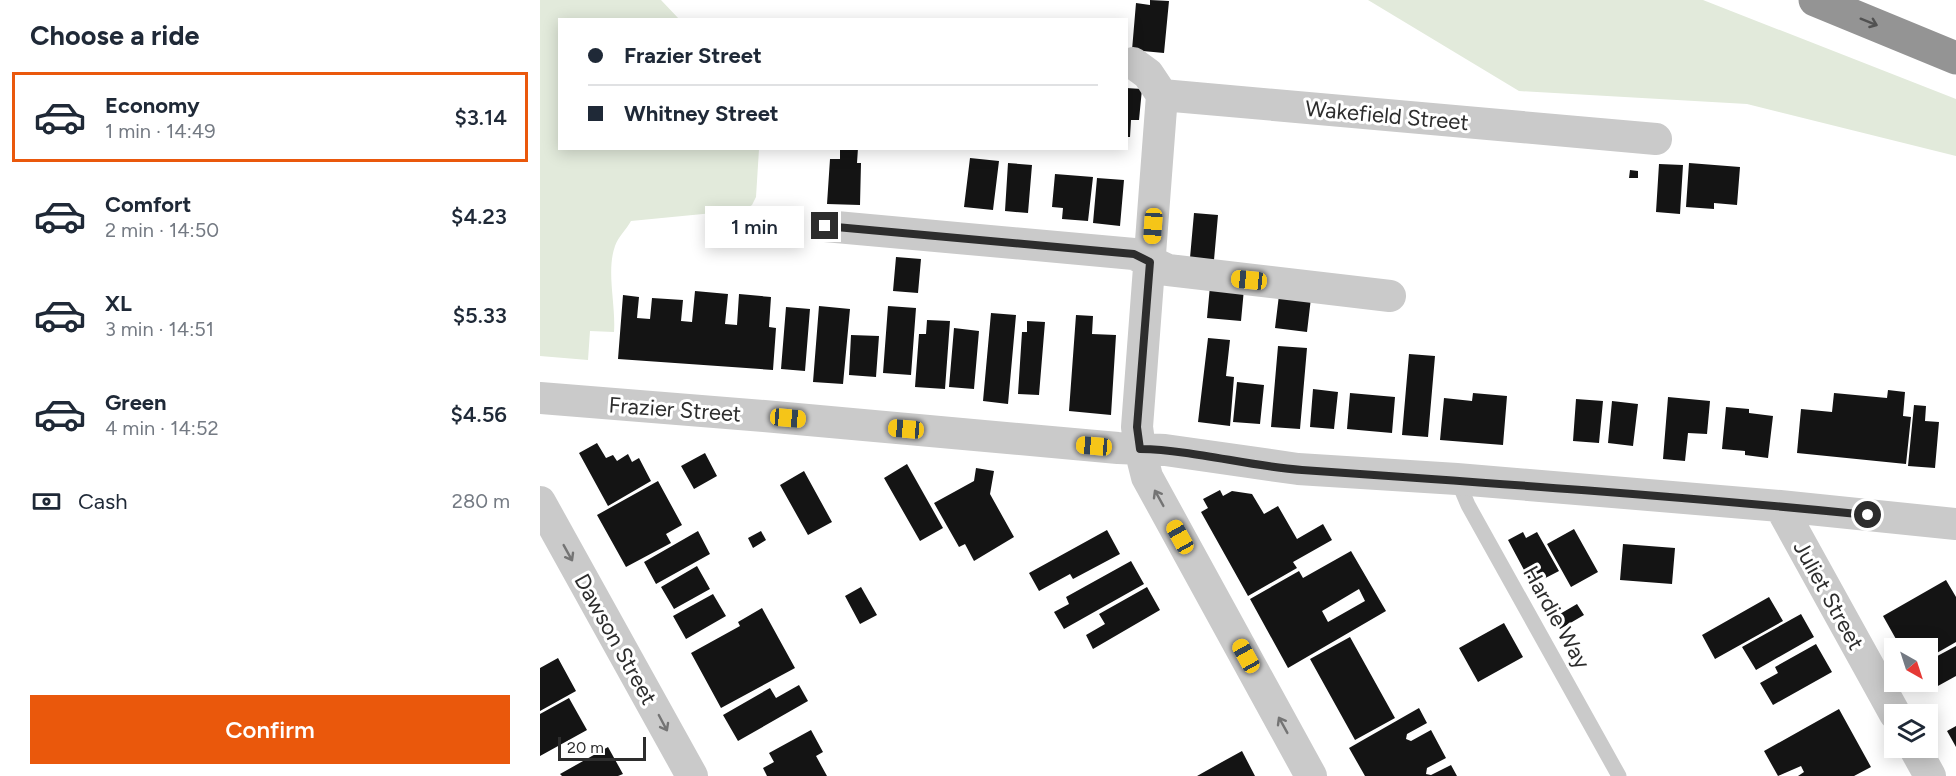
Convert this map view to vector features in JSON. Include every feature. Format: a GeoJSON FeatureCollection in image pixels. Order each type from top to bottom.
{"type":"FeatureCollection","features":[{"type":"Feature","properties":{"kind":"highway"},"geometry":{"type":"LineString","coordinates":[[1815,0],[1956,58]]}},
{"type":"Feature","properties":{"kind":"street"},"geometry":{"type":"LineString","coordinates":[[1133,63],[1148,74],[1162,95],[1137,427],[1140,449],[1148,477],[1311,776]]}},
{"type":"Feature","properties":{"kind":"street","name":"Wakefield Street"},"geometry":{"type":"LineString","coordinates":[[1162,95],[1656,139]]}},
{"type":"Feature","properties":{"kind":"street"},"geometry":{"type":"LineString","coordinates":[[825,226],[1134,254],[1168,270],[1390,296]]}},
{"type":"Feature","properties":{"kind":"street","name":"Frazier Street"},"geometry":{"type":"LineString","coordinates":[[540,398],[1165,450],[1298,469],[1457,479],[1780,506],[1956,524]]}},
{"type":"Feature","properties":{"kind":"street","name":"Dawson Street"},"geometry":{"type":"LineString","coordinates":[[540,501],[692,776]]}},
{"type":"Feature","properties":{"kind":"street","name":"Juliet Street"},"geometry":{"type":"LineString","coordinates":[[1780,506],[1889,704]]}},
{"type":"Feature","properties":{"kind":"street"},"geometry":{"type":"LineString","coordinates":[[1920,758],[1930,776]]}},
{"type":"Feature","properties":{"kind":"lane","name":"Hardie Way"},"geometry":{"type":"LineString","coordinates":[[1457,479],[1468,506],[1619,776]]}},
{"type":"Feature","properties":{"kind":"green space"},"geometry":{"type":"Polygon","coordinates":[[[540,0],[661,0],[678,18],[558,18],[558,150],[759,150],[756,197],[752,205],[744,210],[631,221],[616,243],[612,256],[614,332],[590,331],[588,360],[540,356],[540,0]]]}},
{"type":"Feature","properties":{"kind":"green space"},"geometry":{"type":"Polygon","coordinates":[[[1368,0],[1703,0],[1956,99],[1956,156],[1747,104],[1519,91],[1368,0]]]}},
{"type":"Feature","properties":{"kind":"building"},"geometry":{"type":"Polygon","coordinates":[[[1150,0],[1169,1],[1164,53],[1132,50],[1136,3],[1150,5],[1150,0]]]}},
{"type":"Feature","properties":{"kind":"building"},"geometry":{"type":"Polygon","coordinates":[[[1128,88],[1142,89],[1139,120],[1131,120],[1130,137],[1128,137],[1128,88]]]}},
{"type":"Feature","properties":{"kind":"building"},"geometry":{"type":"Polygon","coordinates":[[[840,150],[858,150],[857,163],[861,163],[860,205],[827,204],[830,159],[840,159],[840,150]]]}},
{"type":"Feature","properties":{"kind":"building"},"geometry":{"type":"Polygon","coordinates":[[[970,158],[999,161],[993,210],[964,207],[970,158]]]}},
{"type":"Feature","properties":{"kind":"building"},"geometry":{"type":"Polygon","coordinates":[[[1008,163],[1032,165],[1028,213],[1005,211],[1008,163]]]}},
{"type":"Feature","properties":{"kind":"building"},"geometry":{"type":"Polygon","coordinates":[[[1689,163],[1740,167],[1737,205],[1714,203],[1714,209],[1686,207],[1689,163]]]}},
{"type":"Feature","properties":{"kind":"building"},"geometry":{"type":"Polygon","coordinates":[[[1659,164],[1683,165],[1680,214],[1656,212],[1659,164]]]}},
{"type":"Feature","properties":{"kind":"building"},"geometry":{"type":"Polygon","coordinates":[[[1630,170],[1638,171],[1638,178],[1629,178],[1630,170]]]}},
{"type":"Feature","properties":{"kind":"building"},"geometry":{"type":"Polygon","coordinates":[[[1055,174],[1093,177],[1088,221],[1062,219],[1063,208],[1052,207],[1055,174]]]}},
{"type":"Feature","properties":{"kind":"building"},"geometry":{"type":"Polygon","coordinates":[[[1097,178],[1124,180],[1120,226],[1093,223],[1097,178]]]}},
{"type":"Feature","properties":{"kind":"building"},"geometry":{"type":"Polygon","coordinates":[[[1194,213],[1218,215],[1214,260],[1190,258],[1194,213]]]}},
{"type":"Feature","properties":{"kind":"building"},"geometry":{"type":"Polygon","coordinates":[[[896,257],[921,259],[918,293],[893,291],[896,257]]]}},
{"type":"Feature","properties":{"kind":"building"},"geometry":{"type":"Polygon","coordinates":[[[1210,286],[1244,289],[1241,321],[1207,318],[1210,286]]]}},
{"type":"Feature","properties":{"kind":"building"},"geometry":{"type":"Polygon","coordinates":[[[695,291],[728,294],[725,324],[737,325],[739,294],[771,297],[769,327],[776,328],[773,370],[618,359],[623,295],[639,297],[637,318],[650,319],[652,298],[683,300],[681,321],[692,322],[695,291]]]}},
{"type":"Feature","properties":{"kind":"building"},"geometry":{"type":"Polygon","coordinates":[[[1279,295],[1311,298],[1307,332],[1275,328],[1279,295]]]}},
{"type":"Feature","properties":{"kind":"building"},"geometry":{"type":"Polygon","coordinates":[[[819,306],[850,309],[843,384],[813,382],[819,306]]]}},
{"type":"Feature","properties":{"kind":"building"},"geometry":{"type":"Polygon","coordinates":[[[888,306],[916,308],[911,375],[883,373],[888,306]]]}},
{"type":"Feature","properties":{"kind":"building"},"geometry":{"type":"Polygon","coordinates":[[[786,307],[810,309],[805,371],[781,369],[786,307]]]}},
{"type":"Feature","properties":{"kind":"building"},"geometry":{"type":"Polygon","coordinates":[[[991,313],[1016,315],[1008,404],[983,401],[991,313]]]}},
{"type":"Feature","properties":{"kind":"building"},"geometry":{"type":"Polygon","coordinates":[[[1076,315],[1093,316],[1092,334],[1116,335],[1111,415],[1069,411],[1076,315]]]}},
{"type":"Feature","properties":{"kind":"building"},"geometry":{"type":"Polygon","coordinates":[[[927,320],[950,321],[945,389],[915,387],[919,334],[926,334],[927,320]]]}},
{"type":"Feature","properties":{"kind":"building"},"geometry":{"type":"Polygon","coordinates":[[[1027,321],[1045,322],[1039,395],[1018,394],[1022,332],[1027,332],[1027,321]]]}},
{"type":"Feature","properties":{"kind":"building"},"geometry":{"type":"Polygon","coordinates":[[[954,328],[979,331],[974,389],[949,387],[954,328]]]}},
{"type":"Feature","properties":{"kind":"building"},"geometry":{"type":"Polygon","coordinates":[[[851,335],[879,336],[876,377],[849,375],[851,335]]]}},
{"type":"Feature","properties":{"kind":"building"},"geometry":{"type":"Polygon","coordinates":[[[1208,338],[1230,340],[1226,376],[1234,377],[1230,426],[1198,422],[1208,338]]]}},
{"type":"Feature","properties":{"kind":"building"},"geometry":{"type":"Polygon","coordinates":[[[1278,346],[1307,348],[1300,429],[1271,427],[1278,346]]]}},
{"type":"Feature","properties":{"kind":"building"},"geometry":{"type":"Polygon","coordinates":[[[1409,354],[1435,356],[1428,437],[1402,435],[1409,354]]]}},
{"type":"Feature","properties":{"kind":"building"},"geometry":{"type":"Polygon","coordinates":[[[1237,382],[1264,385],[1260,424],[1233,422],[1237,382]]]}},
{"type":"Feature","properties":{"kind":"building"},"geometry":{"type":"Polygon","coordinates":[[[1313,389],[1338,392],[1334,429],[1310,427],[1313,389]]]}},
{"type":"Feature","properties":{"kind":"building"},"geometry":{"type":"Polygon","coordinates":[[[1888,390],[1905,392],[1903,416],[1911,417],[1906,464],[1797,453],[1801,409],[1832,412],[1834,393],[1887,398],[1888,390]]]}},
{"type":"Feature","properties":{"kind":"building"},"geometry":{"type":"Polygon","coordinates":[[[1350,393],[1395,397],[1392,433],[1347,429],[1350,393]]]}},
{"type":"Feature","properties":{"kind":"building"},"geometry":{"type":"Polygon","coordinates":[[[1473,393],[1507,396],[1503,445],[1440,440],[1444,398],[1472,401],[1473,393]]]}},
{"type":"Feature","properties":{"kind":"building"},"geometry":{"type":"Polygon","coordinates":[[[1668,397],[1710,401],[1707,434],[1688,433],[1685,461],[1663,459],[1668,397]]]}},
{"type":"Feature","properties":{"kind":"building"},"geometry":{"type":"Polygon","coordinates":[[[1576,399],[1603,401],[1599,443],[1573,441],[1576,399]]]}},
{"type":"Feature","properties":{"kind":"building"},"geometry":{"type":"Polygon","coordinates":[[[1612,401],[1638,404],[1633,446],[1608,443],[1612,401]]]}},
{"type":"Feature","properties":{"kind":"building"},"geometry":{"type":"Polygon","coordinates":[[[1914,405],[1926,406],[1925,421],[1939,422],[1935,468],[1908,466],[1914,405]]]}},
{"type":"Feature","properties":{"kind":"building"},"geometry":{"type":"Polygon","coordinates":[[[1726,407],[1749,409],[1749,413],[1773,416],[1768,458],[1745,455],[1745,451],[1722,449],[1726,407]]]}},
{"type":"Feature","properties":{"kind":"building"},"geometry":{"type":"Polygon","coordinates":[[[597,443],[606,458],[613,455],[617,461],[628,454],[632,462],[639,458],[651,481],[608,506],[579,453],[597,443]]]}},
{"type":"Feature","properties":{"kind":"building"},"geometry":{"type":"Polygon","coordinates":[[[705,453],[717,476],[694,489],[681,466],[705,453]]]}},
{"type":"Feature","properties":{"kind":"building"},"geometry":{"type":"Polygon","coordinates":[[[907,464],[943,528],[920,541],[884,478],[907,464]]]}},
{"type":"Feature","properties":{"kind":"building"},"geometry":{"type":"Polygon","coordinates":[[[976,468],[994,471],[990,494],[1014,537],[974,561],[965,544],[959,547],[934,503],[974,481],[976,468]]]}},
{"type":"Feature","properties":{"kind":"building"},"geometry":{"type":"Polygon","coordinates":[[[804,471],[832,522],[808,535],[780,485],[804,471]]]}},
{"type":"Feature","properties":{"kind":"building"},"geometry":{"type":"Polygon","coordinates":[[[658,481],[682,525],[666,534],[671,543],[626,567],[597,515],[658,481]]]}},
{"type":"Feature","properties":{"kind":"building"},"geometry":{"type":"Polygon","coordinates":[[[1220,490],[1223,496],[1232,491],[1252,494],[1264,514],[1278,506],[1297,539],[1323,524],[1332,540],[1293,562],[1297,568],[1248,596],[1201,512],[1208,508],[1203,499],[1220,490]]]}},
{"type":"Feature","properties":{"kind":"building"},"geometry":{"type":"Polygon","coordinates":[[[1574,529],[1598,572],[1571,587],[1547,544],[1574,529]]]}},
{"type":"Feature","properties":{"kind":"building"},"geometry":{"type":"Polygon","coordinates":[[[1107,530],[1120,554],[1073,579],[1070,574],[1039,591],[1029,573],[1107,530]]]}},
{"type":"Feature","properties":{"kind":"building"},"geometry":{"type":"Polygon","coordinates":[[[698,531],[710,554],[656,584],[644,562],[698,531]]]}},
{"type":"Feature","properties":{"kind":"building"},"geometry":{"type":"Polygon","coordinates":[[[761,531],[766,540],[753,548],[748,538],[761,531]]]}},
{"type":"Feature","properties":{"kind":"building"},"geometry":{"type":"Polygon","coordinates":[[[1523,532],[1526,538],[1537,532],[1559,571],[1532,585],[1508,540],[1523,532]]]}},
{"type":"Feature","properties":{"kind":"building"},"geometry":{"type":"Polygon","coordinates":[[[1623,544],[1675,548],[1672,584],[1620,580],[1623,544]]]}},
{"type":"Feature","properties":{"kind":"building"},"geometry":{"type":"Polygon","coordinates":[[[1351,551],[1386,611],[1288,668],[1250,599],[1299,571],[1303,578],[1351,551]],[[1359,589],[1322,611],[1328,622],[1365,601],[1359,589]]]}},
{"type":"Feature","properties":{"kind":"building"},"geometry":{"type":"Polygon","coordinates":[[[1131,561],[1144,584],[1064,629],[1054,612],[1069,604],[1066,597],[1131,561]]]}},
{"type":"Feature","properties":{"kind":"building"},"geometry":{"type":"Polygon","coordinates":[[[697,566],[710,589],[674,609],[661,587],[697,566]]]}},
{"type":"Feature","properties":{"kind":"building"},"geometry":{"type":"Polygon","coordinates":[[[1946,580],[1956,597],[1956,642],[1938,652],[1938,638],[1895,638],[1883,616],[1946,580]]]}},
{"type":"Feature","properties":{"kind":"building"},"geometry":{"type":"Polygon","coordinates":[[[861,587],[877,615],[860,624],[845,596],[861,587]]]}},
{"type":"Feature","properties":{"kind":"building"},"geometry":{"type":"Polygon","coordinates":[[[1147,587],[1160,610],[1093,649],[1086,635],[1105,624],[1099,614],[1147,587]]]}},
{"type":"Feature","properties":{"kind":"building"},"geometry":{"type":"Polygon","coordinates":[[[713,594],[726,616],[686,639],[673,616],[713,594]]]}},
{"type":"Feature","properties":{"kind":"building"},"geometry":{"type":"Polygon","coordinates":[[[1769,597],[1783,621],[1715,659],[1702,635],[1769,597]]]}},
{"type":"Feature","properties":{"kind":"building"},"geometry":{"type":"Polygon","coordinates":[[[1577,604],[1584,615],[1560,629],[1553,618],[1577,604]]]}},
{"type":"Feature","properties":{"kind":"building"},"geometry":{"type":"Polygon","coordinates":[[[762,608],[795,668],[721,708],[691,653],[740,626],[738,622],[762,608]]]}},
{"type":"Feature","properties":{"kind":"building"},"geometry":{"type":"Polygon","coordinates":[[[1801,614],[1814,637],[1756,670],[1742,647],[1801,614]]]}},
{"type":"Feature","properties":{"kind":"building"},"geometry":{"type":"Polygon","coordinates":[[[1504,623],[1523,657],[1478,682],[1459,648],[1504,623]]]}},
{"type":"Feature","properties":{"kind":"building"},"geometry":{"type":"Polygon","coordinates":[[[1350,637],[1395,718],[1355,740],[1310,659],[1350,637]]]}},
{"type":"Feature","properties":{"kind":"building"},"geometry":{"type":"Polygon","coordinates":[[[1816,644],[1832,672],[1773,705],[1760,683],[1778,673],[1775,667],[1816,644]]]}},
{"type":"Feature","properties":{"kind":"building"},"geometry":{"type":"Polygon","coordinates":[[[1956,646],[1956,676],[1938,686],[1938,656],[1956,646]]]}},
{"type":"Feature","properties":{"kind":"building"},"geometry":{"type":"Polygon","coordinates":[[[558,658],[576,691],[540,711],[540,668],[558,658]]]}},
{"type":"Feature","properties":{"kind":"building"},"geometry":{"type":"Polygon","coordinates":[[[799,685],[808,701],[738,741],[723,715],[770,688],[776,698],[799,685]]]}},
{"type":"Feature","properties":{"kind":"building"},"geometry":{"type":"Polygon","coordinates":[[[569,698],[587,730],[540,756],[540,714],[569,698]]]}},
{"type":"Feature","properties":{"kind":"building"},"geometry":{"type":"Polygon","coordinates":[[[1419,708],[1427,723],[1407,734],[1406,739],[1411,741],[1431,730],[1446,758],[1427,768],[1426,774],[1431,775],[1451,765],[1457,776],[1365,776],[1349,748],[1419,708]]]}},
{"type":"Feature","properties":{"kind":"building"},"geometry":{"type":"Polygon","coordinates":[[[1839,709],[1871,767],[1854,776],[1798,776],[1804,772],[1801,766],[1778,776],[1764,751],[1839,709]]]}},
{"type":"Feature","properties":{"kind":"building"},"geometry":{"type":"Polygon","coordinates":[[[1956,726],[1956,747],[1947,731],[1956,726]]]}},
{"type":"Feature","properties":{"kind":"building"},"geometry":{"type":"Polygon","coordinates":[[[811,730],[823,752],[816,756],[827,776],[767,776],[763,768],[774,762],[769,753],[811,730]]]}},
{"type":"Feature","properties":{"kind":"building"},"geometry":{"type":"Polygon","coordinates":[[[608,747],[623,774],[618,776],[562,776],[560,774],[608,747]]]}},
{"type":"Feature","properties":{"kind":"building"},"geometry":{"type":"Polygon","coordinates":[[[1242,751],[1255,776],[1197,776],[1222,762],[1242,751]]]}},
{"type":"Feature","properties":{"kind":"route"},"geometry":{"type":"LineString","coordinates":[[825,226],[1134,254],[1150,262],[1137,427],[1140,449],[1165,450],[1298,469],[1457,479],[1868,515]]}}]}
